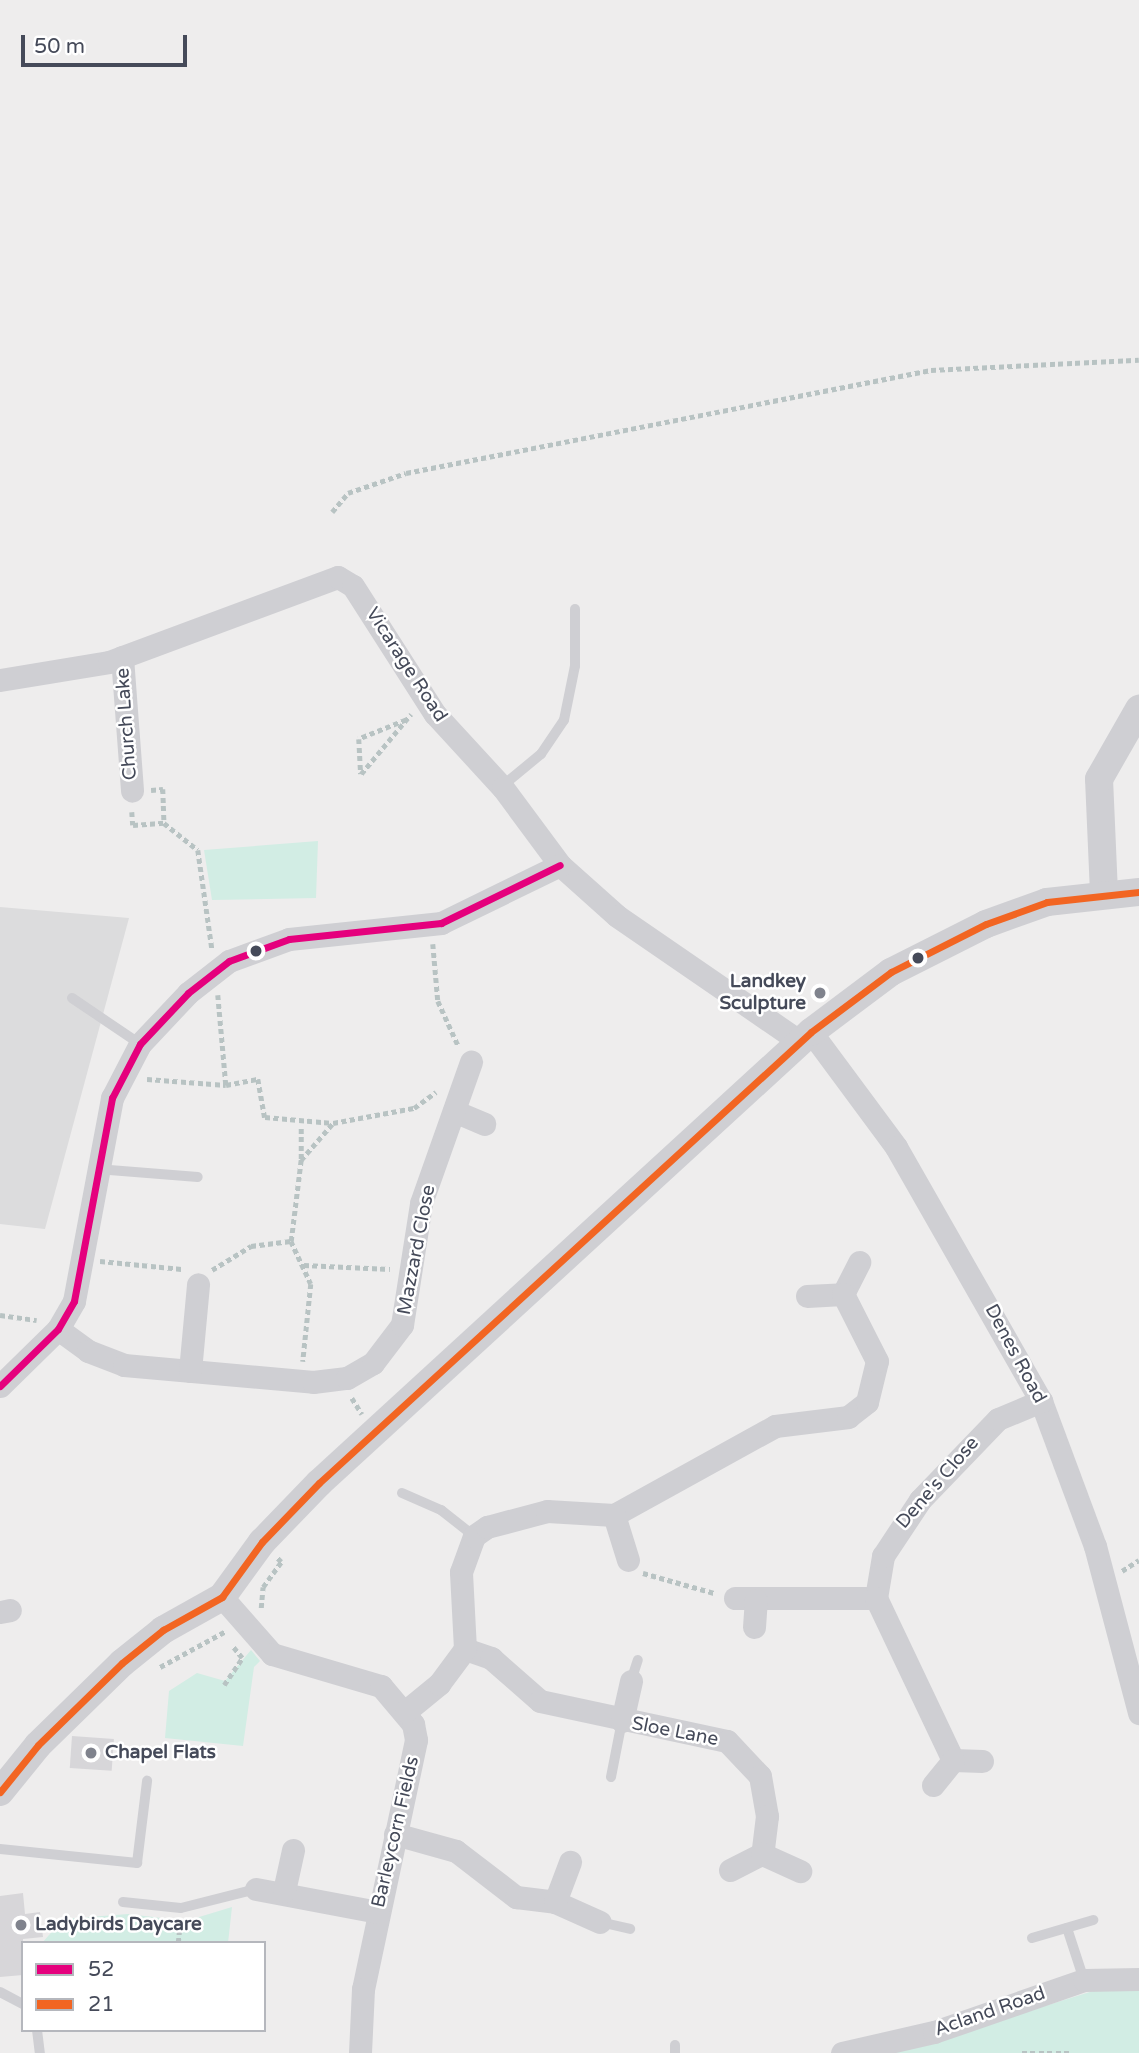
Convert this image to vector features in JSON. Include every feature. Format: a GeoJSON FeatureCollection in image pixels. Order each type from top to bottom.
{"type":"FeatureCollection","features":[{"type":"Feature","properties":{"kind":"street","name":"Vicarage Road"},"geometry":{"type":"LineString","coordinates":[[0,680],[51,676],[122,657],[338,577],[353,586],[426,698],[501,787],[561,865],[617,916],[805,1037]]}},
{"type":"Feature","properties":{"kind":"street","name":"Church Lake"},"geometry":{"type":"LineString","coordinates":[[122,657],[132,791]]}},
{"type":"Feature","properties":{"kind":"street"},"geometry":{"type":"LineString","coordinates":[[1104,892],[1099,779],[1139,709]]}},
{"type":"Feature","properties":{"kind":"street"},"geometry":{"type":"LineString","coordinates":[[0,1386],[60,1327],[86,1258],[97,1168],[122,1077],[140,1044],[182,985],[289,939],[433,925],[561,865]]}},
{"type":"Feature","properties":{"kind":"street"},"geometry":{"type":"LineString","coordinates":[[0,1792],[38,1745],[145,1643],[222,1597],[262,1542],[374,1433],[805,1037],[934,949],[1047,902],[1104,892],[1139,892]]}},
{"type":"Feature","properties":{"kind":"street","name":"Denes Road"},"geometry":{"type":"LineString","coordinates":[[805,1037],[896,1147],[1041,1401],[1095,1546],[1139,1713]]}},
{"type":"Feature","properties":{"kind":"street","name":"Mazzard Close"},"geometry":{"type":"LineString","coordinates":[[347,1378],[391,1344],[402,1325],[413,1270],[421,1203],[454,1111],[465,1058]]}},
{"type":"Feature","properties":{"kind":"street"},"geometry":{"type":"LineString","coordinates":[[454,1111],[484,1124]]}},
{"type":"Feature","properties":{"kind":"street"},"geometry":{"type":"LineString","coordinates":[[843,1294],[859,1262]]}},
{"type":"Feature","properties":{"kind":"street"},"geometry":{"type":"LineString","coordinates":[[190,1371],[198,1275]]}},
{"type":"Feature","properties":{"kind":"street"},"geometry":{"type":"LineString","coordinates":[[807,1296],[843,1294]]}},
{"type":"Feature","properties":{"kind":"street"},"geometry":{"type":"LineString","coordinates":[[406,1711],[439,1684],[465,1649],[461,1572],[474,1536],[547,1511],[614,1515],[775,1426],[848,1417],[867,1402],[877,1361],[843,1294]]}},
{"type":"Feature","properties":{"kind":"street"},"geometry":{"type":"LineString","coordinates":[[60,1327],[124,1365],[301,1380],[347,1378]]}},
{"type":"Feature","properties":{"kind":"street","name":"Dene's Close"},"geometry":{"type":"LineString","coordinates":[[876,1598],[883,1556],[920,1500],[998,1419],[1041,1401]]}},
{"type":"Feature","properties":{"kind":"street"},"geometry":{"type":"LineString","coordinates":[[614,1515],[628,1560]]}},
{"type":"Feature","properties":{"kind":"street","name":"Barleycorn Fields"},"geometry":{"type":"LineString","coordinates":[[222,1597],[272,1654],[381,1686],[406,1711],[416,1740],[378,1912],[360,2053]]}},
{"type":"Feature","properties":{"kind":"street"},"geometry":{"type":"LineString","coordinates":[[754,1627],[745,1599],[876,1598],[953,1760]]}},
{"type":"Feature","properties":{"kind":"street","name":"Sloe Lane"},"geometry":{"type":"LineString","coordinates":[[465,1649],[491,1658],[540,1700],[622,1721],[727,1741],[751,1763],[765,1794],[762,1854]]}},
{"type":"Feature","properties":{"kind":"street","name":"Sloe Lane"},"geometry":{"type":"LineString","coordinates":[[622,1721],[635,1671]]}},
{"type":"Feature","properties":{"kind":"street"},"geometry":{"type":"LineString","coordinates":[[953,1760],[982,1761]]}},
{"type":"Feature","properties":{"kind":"street"},"geometry":{"type":"LineString","coordinates":[[933,1785],[953,1760]]}},
{"type":"Feature","properties":{"kind":"street"},"geometry":{"type":"LineString","coordinates":[[395,1834],[456,1851],[516,1897],[555,1902],[600,1922]]}},
{"type":"Feature","properties":{"kind":"street"},"geometry":{"type":"LineString","coordinates":[[284,1891],[293,1850]]}},
{"type":"Feature","properties":{"kind":"street"},"geometry":{"type":"LineString","coordinates":[[730,1870],[762,1854],[800,1871]]}},
{"type":"Feature","properties":{"kind":"street"},"geometry":{"type":"LineString","coordinates":[[555,1902],[570,1862]]}},
{"type":"Feature","properties":{"kind":"street"},"geometry":{"type":"LineString","coordinates":[[256,1889],[284,1891],[378,1912]]}},
{"type":"Feature","properties":{"kind":"street","name":"Acland Road"},"geometry":{"type":"LineString","coordinates":[[842,2053],[934,2032],[1084,1980],[1139,1979]]}},
{"type":"Feature","properties":{"kind":"lane"},"geometry":{"type":"LineString","coordinates":[[501,787],[541,754],[564,720],[575,666],[575,608]]}},
{"type":"Feature","properties":{"kind":"lane"},"geometry":{"type":"LineString","coordinates":[[72,998],[140,1044]]}},
{"type":"Feature","properties":{"kind":"lane"},"geometry":{"type":"LineString","coordinates":[[97,1168],[198,1177]]}},
{"type":"Feature","properties":{"kind":"lane"},"geometry":{"type":"LineString","coordinates":[[402,1493],[441,1510],[474,1536]]}},
{"type":"Feature","properties":{"kind":"lane"},"geometry":{"type":"LineString","coordinates":[[611,1777],[622,1721]]}},
{"type":"Feature","properties":{"kind":"lane"},"geometry":{"type":"LineString","coordinates":[[0,1849],[137,1863],[147,1781]]}},
{"type":"Feature","properties":{"kind":"lane"},"geometry":{"type":"LineString","coordinates":[[123,1902],[181,1908],[256,1889]]}},
{"type":"Feature","properties":{"kind":"lane"},"geometry":{"type":"LineString","coordinates":[[1032,1938],[1093,1920]]}},
{"type":"Feature","properties":{"kind":"lane"},"geometry":{"type":"LineString","coordinates":[[600,1922],[630,1929]]}},
{"type":"Feature","properties":{"kind":"lane"},"geometry":{"type":"LineString","coordinates":[[1067,1928],[1084,1980]]}},
{"type":"Feature","properties":{"kind":"lane"},"geometry":{"type":"LineString","coordinates":[[0,1992],[21,2003]]}},
{"type":"Feature","properties":{"kind":"lane"},"geometry":{"type":"LineString","coordinates":[[37,2032],[40,2053]]}},
{"type":"Feature","properties":{"kind":"path"},"geometry":{"type":"LineString","coordinates":[[332,512],[348,493],[406,473],[931,370],[1139,360]]}},
{"type":"Feature","properties":{"kind":"path"},"geometry":{"type":"LineString","coordinates":[[406,720],[359,738],[361,774],[426,698]]}},
{"type":"Feature","properties":{"kind":"path"},"geometry":{"type":"LineString","coordinates":[[164,823],[163,789],[132,791],[132,824],[164,823],[198,850],[216,972],[226,1085]]}},
{"type":"Feature","properties":{"kind":"path"},"geometry":{"type":"LineString","coordinates":[[433,925],[439,1001],[457,1034],[465,1058]]}},
{"type":"Feature","properties":{"kind":"path"},"geometry":{"type":"LineString","coordinates":[[122,1077],[226,1085],[258,1079],[265,1117],[301,1125],[332,1124],[414,1108],[441,1089]]}},
{"type":"Feature","properties":{"kind":"path"},"geometry":{"type":"LineString","coordinates":[[301,1160],[332,1124]]}},
{"type":"Feature","properties":{"kind":"path"},"geometry":{"type":"LineString","coordinates":[[301,1125],[301,1160],[291,1241],[311,1284],[301,1380]]}},
{"type":"Feature","properties":{"kind":"path"},"geometry":{"type":"LineString","coordinates":[[86,1258],[198,1275],[251,1246],[291,1241]]}},
{"type":"Feature","properties":{"kind":"path"},"geometry":{"type":"LineString","coordinates":[[304,1265],[413,1270]]}},
{"type":"Feature","properties":{"kind":"path"},"geometry":{"type":"LineString","coordinates":[[0,1315],[60,1327]]}},
{"type":"Feature","properties":{"kind":"path"},"geometry":{"type":"LineString","coordinates":[[347,1378],[374,1433]]}},
{"type":"Feature","properties":{"kind":"path"},"geometry":{"type":"LineString","coordinates":[[628,1560],[647,1579],[714,1593],[727,1584],[745,1599]]}},
{"type":"Feature","properties":{"kind":"path"},"geometry":{"type":"LineString","coordinates":[[222,1632],[242,1658],[224,1685]]}},
{"type":"Feature","properties":{"kind":"path"},"geometry":{"type":"LineString","coordinates":[[1022,2053],[1073,2053]]}},
{"type":"Feature","properties":{"kind":"shaded area"},"geometry":{"type":"Polygon","coordinates":[[[0,907],[129,918],[45,1229],[0,1224],[0,907]]]}},
{"type":"Feature","properties":{"kind":"green space"},"geometry":{"type":"Polygon","coordinates":[[[318,841],[316,898],[212,900],[204,850],[318,841]]]}},
{"type":"Feature","properties":{"kind":"green space"},"geometry":{"type":"Polygon","coordinates":[[[251,1650],[260,1661],[254,1667],[243,1746],[165,1738],[169,1691],[197,1673],[225,1681],[251,1650]]]}},
{"type":"Feature","properties":{"kind":"green space"},"geometry":{"type":"Polygon","coordinates":[[[232,1907],[228,1941],[44,1941],[63,1919],[128,1914],[186,1921],[232,1907]]]}},
{"type":"Feature","properties":{"kind":"green space"},"geometry":{"type":"Polygon","coordinates":[[[1093,1991],[1139,1991],[1139,2053],[894,2053],[1093,1991]]]}},
{"type":"Feature","properties":{"kind":"building","name":"Chapel Flats"},"geometry":{"type":"Polygon","coordinates":[[[72,1736],[114,1739],[112,1771],[70,1768],[72,1736]]]}},
{"type":"Feature","properties":{"kind":"building","name":"Ladybirds Daycare"},"geometry":{"type":"Polygon","coordinates":[[[23,1893],[25,1914],[40,1912],[43,1937],[21,1941],[21,1975],[0,1977],[0,1896],[23,1893]]]}},
{"type":"Feature","properties":{"kind":"transit line","name":"52"},"geometry":{"type":"LineString","coordinates":[[0,1386],[58,1329],[74,1301],[112,1098],[140,1044],[188,993],[229,961],[289,939],[441,923],[560,865]]}},
{"type":"Feature","properties":{"kind":"transit line","name":"21"},"geometry":{"type":"LineString","coordinates":[[0,1792],[38,1745],[122,1663],[163,1630],[222,1597],[262,1542],[319,1483],[811,1032],[891,972],[986,924],[1047,902],[1139,892]]}},
{"type":"Feature","properties":{"kind":"place","name":"Landkey Sculpture"},"geometry":{"type":"Point","coordinates":[820,993]}},
{"type":"Feature","properties":{"kind":"place","name":"Chapel Flats"},"geometry":{"type":"Point","coordinates":[91,1753]}},
{"type":"Feature","properties":{"kind":"place","name":"Ladybirds Daycare"},"geometry":{"type":"Point","coordinates":[21,1925]}}]}
